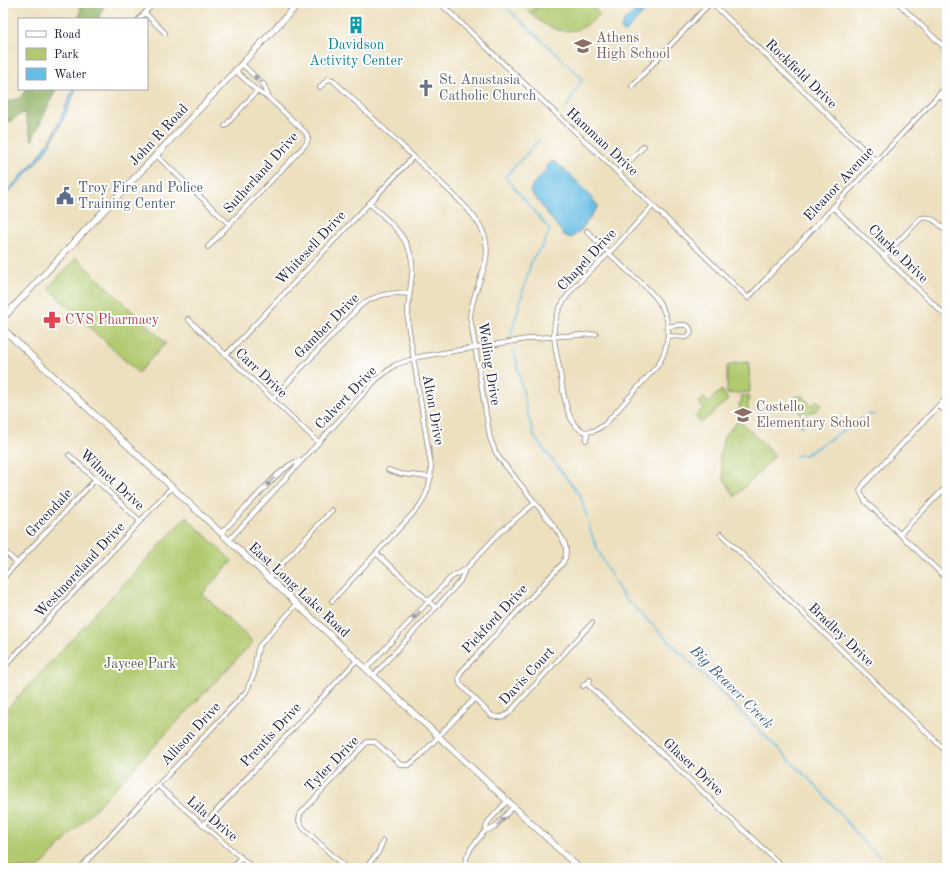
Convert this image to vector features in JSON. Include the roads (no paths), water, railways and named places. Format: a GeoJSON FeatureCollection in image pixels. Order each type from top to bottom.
{"type":"FeatureCollection","features":[{"type":"Feature","properties":{"kind":"main road","name":"John R Road"},"geometry":{"type":"LineString","coordinates":[[3,318],[299,3]]}},
{"type":"Feature","properties":{"kind":"main road","name":"East Long Lake Road"},"geometry":{"type":"LineString","coordinates":[[3,329],[578,868]]}},
{"type":"Feature","properties":{"kind":"street"},"geometry":{"type":"LineString","coordinates":[[140,18],[154,3]]}},
{"type":"Feature","properties":{"kind":"street","name":"Hamman Drive"},"geometry":{"type":"LineString","coordinates":[[440,3],[748,298]]}},
{"type":"Feature","properties":{"kind":"street"},"geometry":{"type":"LineString","coordinates":[[632,86],[711,3]]}},
{"type":"Feature","properties":{"kind":"street","name":"Rockfield Drive"},"geometry":{"type":"LineString","coordinates":[[711,3],[876,161]]}},
{"type":"Feature","properties":{"kind":"street"},"geometry":{"type":"LineString","coordinates":[[898,3],[947,50]]}},
{"type":"Feature","properties":{"kind":"street"},"geometry":{"type":"LineString","coordinates":[[145,13],[165,33]]}},
{"type":"Feature","properties":{"kind":"street","name":"Sutherland Drive"},"geometry":{"type":"LineString","coordinates":[[242,64],[264,85],[269,98]]}},
{"type":"Feature","properties":{"kind":"street","name":"Sutherland Drive"},"geometry":{"type":"LineString","coordinates":[[208,247],[308,142],[306,133],[269,98],[257,90],[235,70]]}},
{"type":"Feature","properties":{"kind":"street","name":"Welling Drive"},"geometry":{"type":"LineString","coordinates":[[320,87],[326,80],[330,79],[336,83],[475,216],[480,223],[485,235],[487,252],[486,264],[472,302],[470,316],[491,442],[500,459],[561,536],[566,548],[566,556]]}},
{"type":"Feature","properties":{"kind":"street","name":"Eleanor Avenue"},"geometry":{"type":"LineString","coordinates":[[748,298],[947,86]]}},
{"type":"Feature","properties":{"kind":"street"},"geometry":{"type":"LineString","coordinates":[[225,126],[257,90]]}},
{"type":"Feature","properties":{"kind":"street"},"geometry":{"type":"LineString","coordinates":[[939,94],[947,102]]}},
{"type":"Feature","properties":{"kind":"street"},"geometry":{"type":"LineString","coordinates":[[618,173],[644,146]]}},
{"type":"Feature","properties":{"kind":"street"},"geometry":{"type":"LineString","coordinates":[[156,155],[229,224]]}},
{"type":"Feature","properties":{"kind":"street","name":"Whitesell Drive"},"geometry":{"type":"LineString","coordinates":[[226,355],[413,157]]}},
{"type":"Feature","properties":{"kind":"street","name":"Alton Drive"},"geometry":{"type":"LineString","coordinates":[[332,601],[422,503],[427,493],[431,477],[431,466],[407,318],[412,265],[408,246],[399,231],[369,203]]}},
{"type":"Feature","properties":{"kind":"street","name":"Chapel Drive"},"geometry":{"type":"LineString","coordinates":[[588,432],[579,429],[574,424],[570,418],[565,402],[554,336],[555,319],[561,305],[575,287],[653,206]]}},
{"type":"Feature","properties":{"kind":"street","name":"Clarke Drive"},"geometry":{"type":"LineString","coordinates":[[833,208],[947,317]]}},
{"type":"Feature","properties":{"kind":"street"},"geometry":{"type":"LineString","coordinates":[[884,256],[921,218],[927,217],[933,219],[947,232]]}},
{"type":"Feature","properties":{"kind":"street"},"geometry":{"type":"LineString","coordinates":[[586,440],[588,432],[598,430],[605,424],[657,365],[667,346],[668,336],[664,311],[659,302],[587,231]]}},
{"type":"Feature","properties":{"kind":"street","name":"Gamber Drive"},"geometry":{"type":"LineString","coordinates":[[272,399],[361,305],[370,299],[384,294],[409,294]]}},
{"type":"Feature","properties":{"kind":"street","name":"Carr Drive"},"geometry":{"type":"LineString","coordinates":[[188,319],[318,442]]}},
{"type":"Feature","properties":{"kind":"street"},"geometry":{"type":"LineString","coordinates":[[667,327],[685,324],[691,330],[691,333],[687,338],[668,336]]}},
{"type":"Feature","properties":{"kind":"street","name":"Calvert Drive"},"geometry":{"type":"LineString","coordinates":[[229,540],[295,469],[301,460],[382,374],[395,365],[413,358],[533,338],[596,334]]}},
{"type":"Feature","properties":{"kind":"street"},"geometry":{"type":"LineString","coordinates":[[947,397],[864,484],[860,491],[865,501],[947,579]]}},
{"type":"Feature","properties":{"kind":"street"},"geometry":{"type":"LineString","coordinates":[[939,405],[947,413]]}},
{"type":"Feature","properties":{"kind":"street","name":"Wilmet Drive"},"geometry":{"type":"LineString","coordinates":[[69,455],[140,521]]}},
{"type":"Feature","properties":{"kind":"street","name":"Calvert Drive"},"geometry":{"type":"LineString","coordinates":[[221,533],[279,472],[291,464],[301,460]]}},
{"type":"Feature","properties":{"kind":"street"},"geometry":{"type":"LineString","coordinates":[[388,470],[401,474],[431,477]]}},
{"type":"Feature","properties":{"kind":"street","name":"Greendale"},"geometry":{"type":"LineString","coordinates":[[3,578],[95,480]]}},
{"type":"Feature","properties":{"kind":"street"},"geometry":{"type":"LineString","coordinates":[[900,534],[947,486]]}},
{"type":"Feature","properties":{"kind":"street","name":"Westmoreland Drive"},"geometry":{"type":"LineString","coordinates":[[3,668],[172,487]]}},
{"type":"Feature","properties":{"kind":"street"},"geometry":{"type":"LineString","coordinates":[[942,490],[946,494]]}},
{"type":"Feature","properties":{"kind":"street"},"geometry":{"type":"LineString","coordinates":[[257,495],[264,502]]}},
{"type":"Feature","properties":{"kind":"street"},"geometry":{"type":"LineString","coordinates":[[373,676],[457,585],[465,570],[501,531],[535,503]]}},
{"type":"Feature","properties":{"kind":"street"},"geometry":{"type":"LineString","coordinates":[[269,578],[332,510]]}},
{"type":"Feature","properties":{"kind":"street","name":"Bradley Drive"},"geometry":{"type":"LineString","coordinates":[[721,534],[947,752]]}},
{"type":"Feature","properties":{"kind":"street"},"geometry":{"type":"LineString","coordinates":[[3,550],[17,563]]}},
{"type":"Feature","properties":{"kind":"street"},"geometry":{"type":"LineString","coordinates":[[376,553],[436,608]]}},
{"type":"Feature","properties":{"kind":"street","name":"Pickford Drive"},"geometry":{"type":"LineString","coordinates":[[474,699],[460,684],[459,679],[461,672],[563,563],[566,556]]}},
{"type":"Feature","properties":{"kind":"street"},"geometry":{"type":"LineString","coordinates":[[366,669],[450,578],[465,570]]}},
{"type":"Feature","properties":{"kind":"street","name":"Allison Drive"},"geometry":{"type":"LineString","coordinates":[[80,868],[246,692],[254,674],[259,646],[297,604]]}},
{"type":"Feature","properties":{"kind":"street","name":"Davis Court"},"geometry":{"type":"LineString","coordinates":[[474,699],[492,716],[498,718],[506,715],[592,623]]}},
{"type":"Feature","properties":{"kind":"street"},"geometry":{"type":"LineString","coordinates":[[401,630],[408,637]]}},
{"type":"Feature","properties":{"kind":"street","name":"Prentis Drive"},"geometry":{"type":"LineString","coordinates":[[203,825],[357,660]]}},
{"type":"Feature","properties":{"kind":"street","name":"Glaser Drive"},"geometry":{"type":"LineString","coordinates":[[586,683],[784,868]]}},
{"type":"Feature","properties":{"kind":"street"},"geometry":{"type":"LineString","coordinates":[[438,736],[474,699]]}},
{"type":"Feature","properties":{"kind":"street","name":"Tyler Drive"},"geometry":{"type":"LineString","coordinates":[[346,868],[301,826],[299,821],[300,814],[367,742],[376,742],[398,762],[406,766],[414,762],[438,736]]}},
{"type":"Feature","properties":{"kind":"street","name":"Lila Drive"},"geometry":{"type":"LineString","coordinates":[[158,786],[253,868]]}},
{"type":"Feature","properties":{"kind":"street"},"geometry":{"type":"LineString","coordinates":[[464,868],[471,848],[485,831],[488,822],[507,801]]}},
{"type":"Feature","properties":{"kind":"street"},"geometry":{"type":"LineString","coordinates":[[485,831],[494,828],[513,807]]}},
{"type":"Feature","properties":{"kind":"street"},"geometry":{"type":"LineString","coordinates":[[365,868],[378,853],[383,841]]}},
{"type":"Feature","properties":{"kind":"street"},"geometry":{"type":"LineString","coordinates":[[232,868],[241,857]]}},
{"type":"Feature","properties":{"kind":"water"},"geometry":{"type":"Polygon","coordinates":[[[644,3],[652,3],[625,33],[621,29],[624,21],[644,3]]]}},
{"type":"Feature","properties":{"kind":"water"},"geometry":{"type":"Polygon","coordinates":[[[73,90],[76,90],[48,147],[30,170],[3,198],[3,195],[36,160],[53,136],[73,90]]]}},
{"type":"Feature","properties":{"kind":"water"},"geometry":{"type":"Polygon","coordinates":[[[553,161],[583,188],[598,206],[581,230],[571,238],[564,235],[530,191],[549,164],[553,161]]]}},
{"type":"Feature","properties":{"kind":"waterway","name":"Big Beaver Creek"},"geometry":{"type":"LineString","coordinates":[[501,3],[582,79],[565,110]]}},
{"type":"Feature","properties":{"kind":"waterway","name":"Big Beaver Creek"},"geometry":{"type":"LineString","coordinates":[[511,335],[532,259],[543,245],[550,230],[505,177],[539,140]]}},
{"type":"Feature","properties":{"kind":"waterway","name":"Big Beaver Creek"},"geometry":{"type":"LineString","coordinates":[[514,350],[528,415],[535,438],[580,495],[587,518]]}},
{"type":"Feature","properties":{"kind":"waterway"},"geometry":{"type":"LineString","coordinates":[[795,456],[807,454],[866,416],[870,414],[874,415]]}},
{"type":"Feature","properties":{"kind":"waterway","name":"Big Beaver Creek"},"geometry":{"type":"LineString","coordinates":[[588,523],[598,551],[623,596],[817,787],[868,847],[879,856]]}},
{"type":"Feature","properties":{"kind":"place","name":"Davidson Activity Center"},"geometry":{"type":"Point","coordinates":[356,25]}},
{"type":"Feature","properties":{"kind":"place","name":"Athens High School"},"geometry":{"type":"Point","coordinates":[583,46]}},
{"type":"Feature","properties":{"kind":"place","name":"St. Anastasia Catholic Church"},"geometry":{"type":"Point","coordinates":[426,88]}},
{"type":"Feature","properties":{"kind":"place","name":"Troy Fire and Police Training Center"},"geometry":{"type":"Point","coordinates":[65,196]}},
{"type":"Feature","properties":{"kind":"place","name":"CVS Pharmacy"},"geometry":{"type":"Point","coordinates":[52,320]}},
{"type":"Feature","properties":{"kind":"place","name":"Costello Elementary School"},"geometry":{"type":"Point","coordinates":[743,415]}},
{"type":"Feature","properties":{"kind":"park label","name":"Jaycee Park"},"geometry":{"type":"Point","coordinates":[140,664]}}]}
